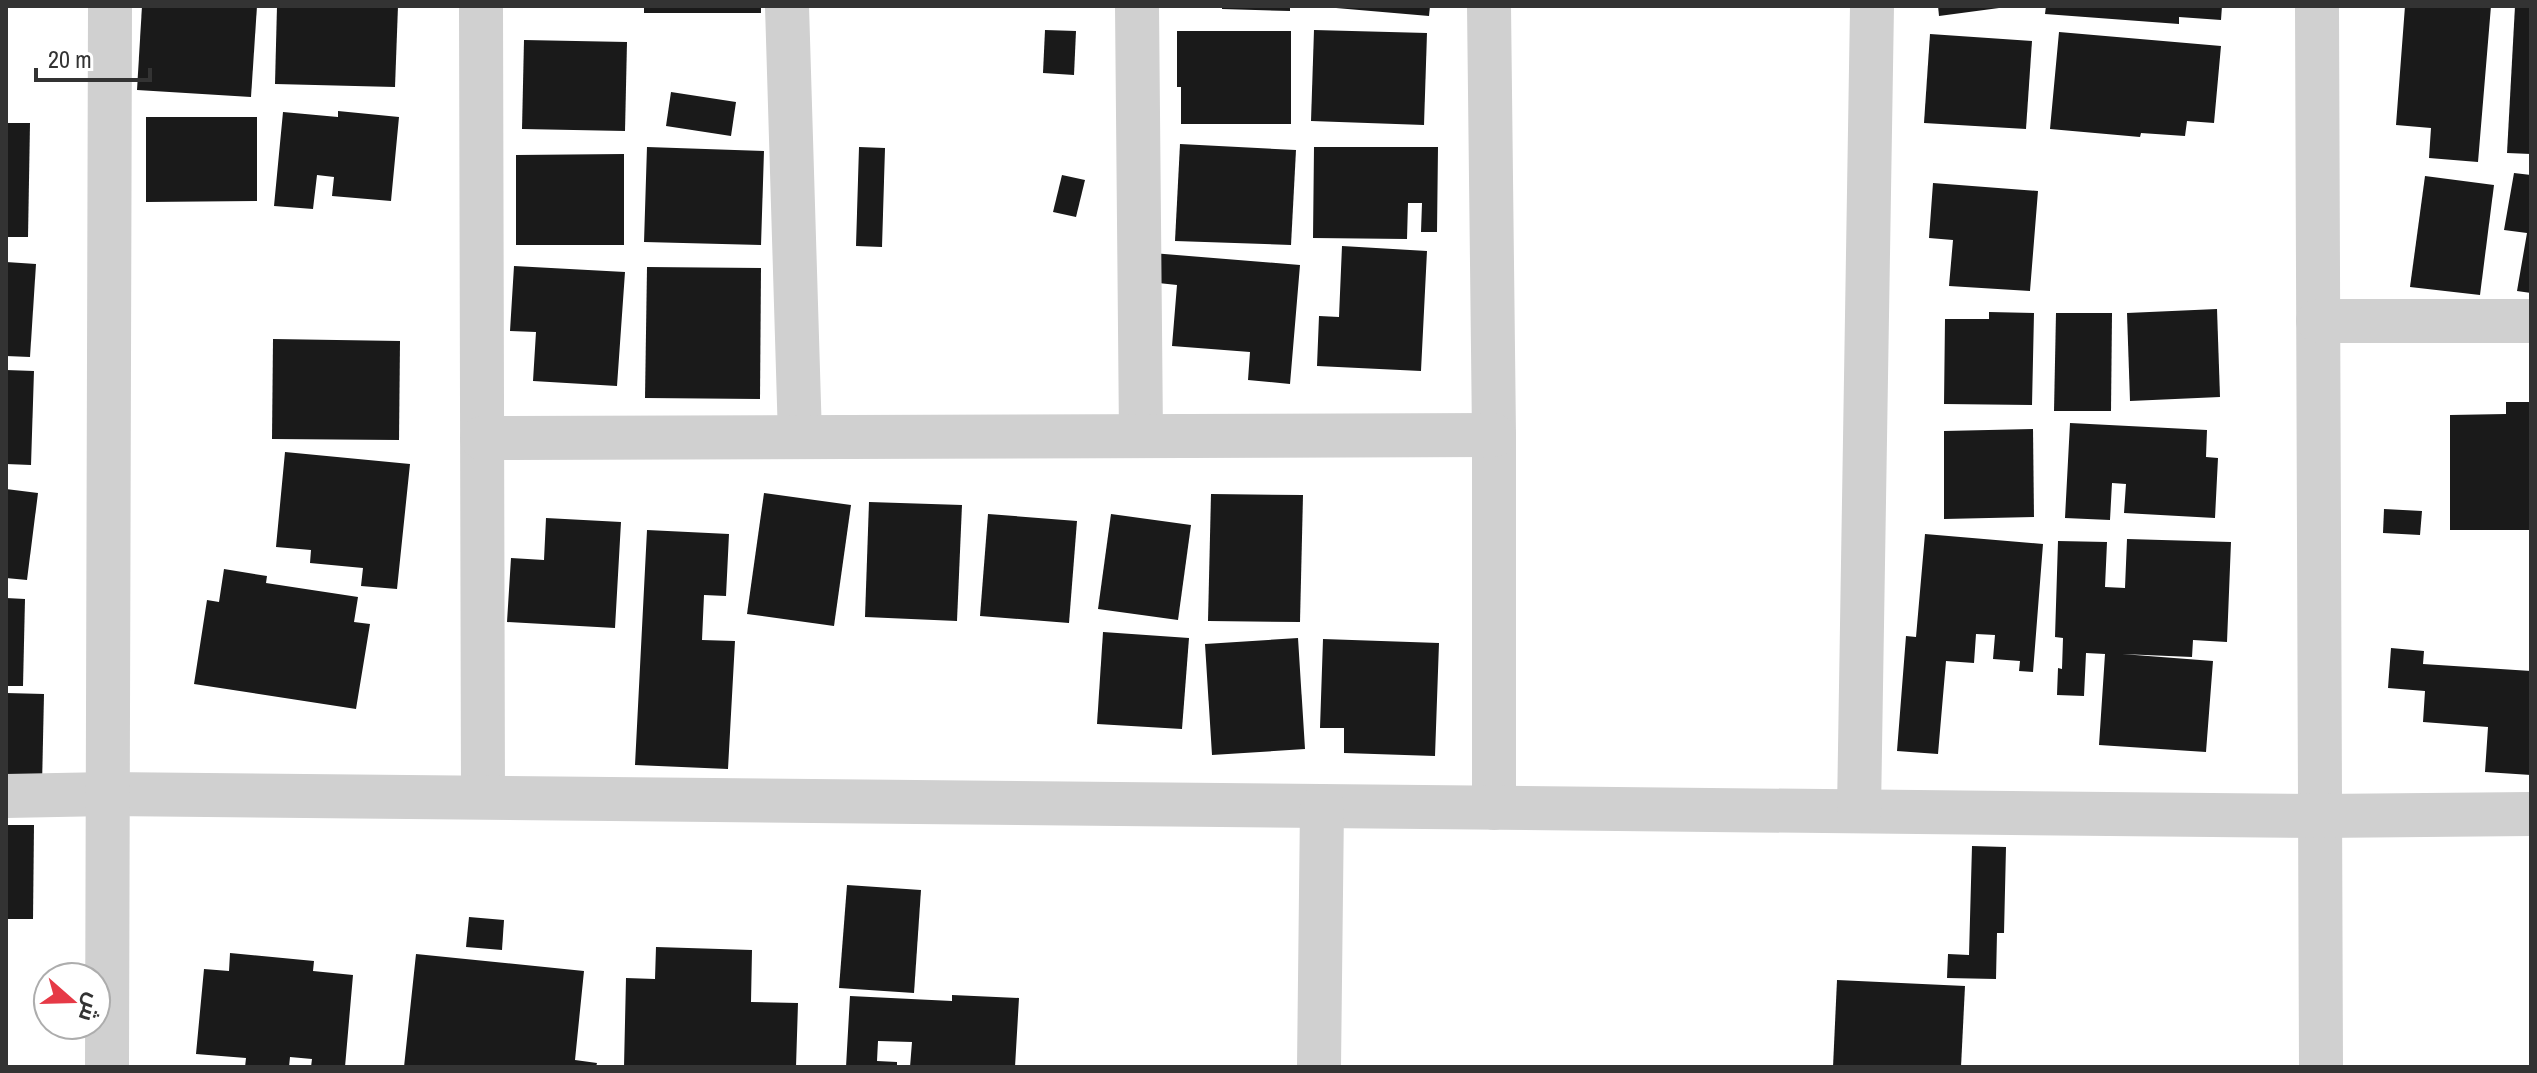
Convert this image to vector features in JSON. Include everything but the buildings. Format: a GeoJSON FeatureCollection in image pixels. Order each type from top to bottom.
{"type":"FeatureCollection","features":[{"type":"Feature","properties":{"kind":"street"},"geometry":{"type":"LineString","coordinates":[[107,1067],[110,6]]}},
{"type":"Feature","properties":{"kind":"street"},"geometry":{"type":"LineString","coordinates":[[481,6],[483,797]]}},
{"type":"Feature","properties":{"kind":"street"},"geometry":{"type":"LineString","coordinates":[[787,6],[800,437]]}},
{"type":"Feature","properties":{"kind":"street"},"geometry":{"type":"LineString","coordinates":[[1137,6],[1141,436]]}},
{"type":"Feature","properties":{"kind":"street"},"geometry":{"type":"LineString","coordinates":[[1489,6],[1494,808]]}},
{"type":"Feature","properties":{"kind":"street"},"geometry":{"type":"LineString","coordinates":[[1859,811],[1872,6]]}},
{"type":"Feature","properties":{"kind":"street"},"geometry":{"type":"LineString","coordinates":[[2317,6],[2321,1067]]}},
{"type":"Feature","properties":{"kind":"street"},"geometry":{"type":"LineString","coordinates":[[2318,321],[2531,321]]}},
{"type":"Feature","properties":{"kind":"street"},"geometry":{"type":"LineString","coordinates":[[482,438],[1494,435]]}},
{"type":"Feature","properties":{"kind":"street"},"geometry":{"type":"LineString","coordinates":[[6,796],[483,797],[2320,816],[2531,814]]}},
{"type":"Feature","properties":{"kind":"street"},"geometry":{"type":"LineString","coordinates":[[1319,1067],[1322,806]]}}]}
